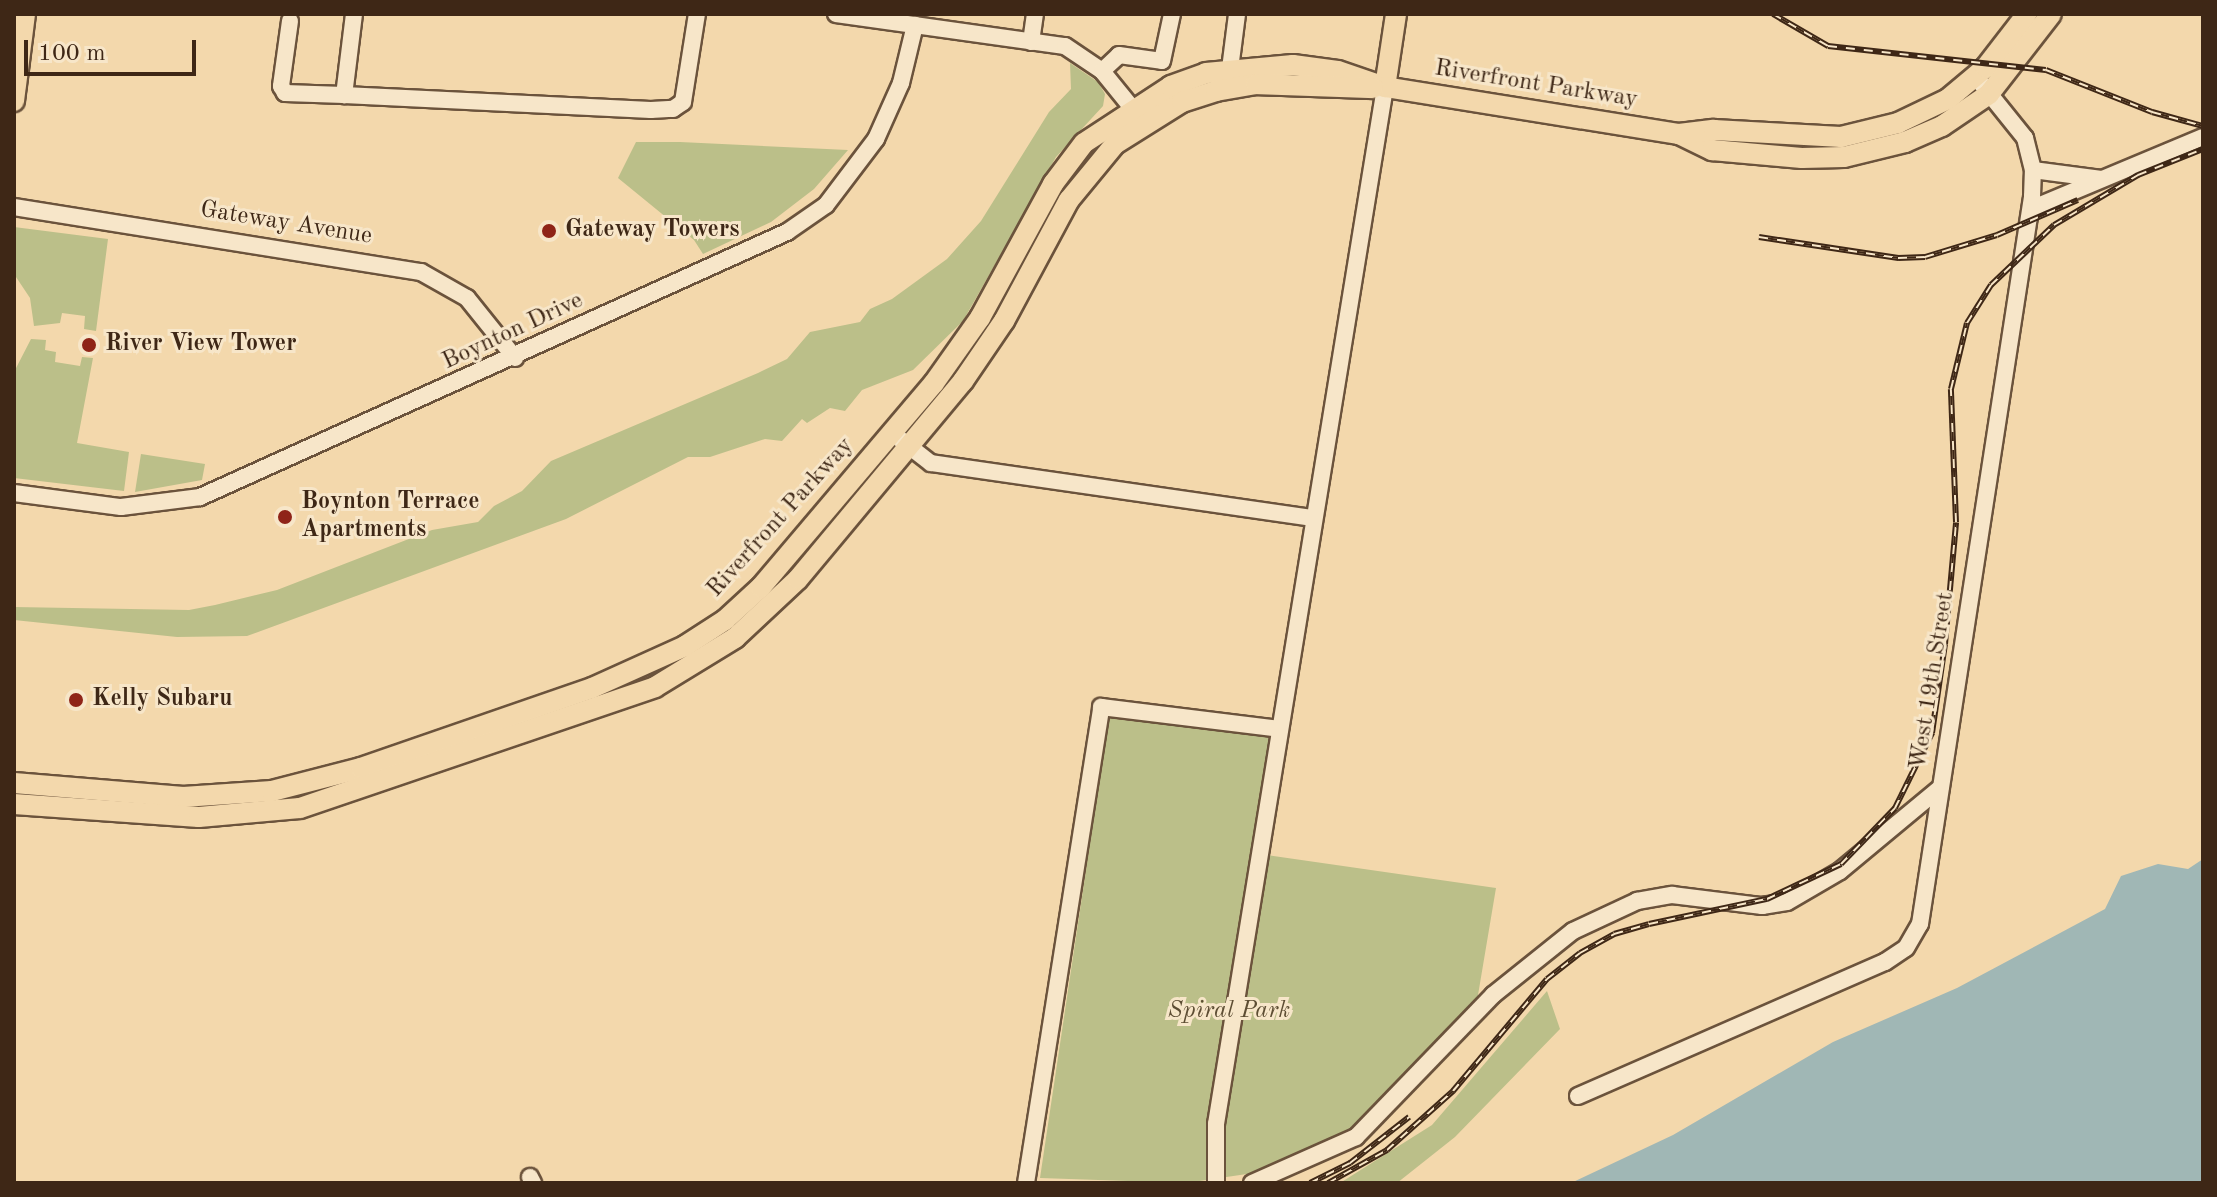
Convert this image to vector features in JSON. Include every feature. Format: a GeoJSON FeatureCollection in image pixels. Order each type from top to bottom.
{"type":"FeatureCollection","features":[{"type":"Feature","properties":{"kind":"main road"},"geometry":{"type":"LineString","coordinates":[[14,101],[25,14]]}},
{"type":"Feature","properties":{"kind":"main road"},"geometry":{"type":"LineString","coordinates":[[1385,87],[1396,14]]}},
{"type":"Feature","properties":{"kind":"main road","name":"Riverfront Parkway"},"geometry":{"type":"LineString","coordinates":[[1983,85],[2027,14]]}},
{"type":"Feature","properties":{"kind":"main road","name":"Riverfront Parkway"},"geometry":{"type":"LineString","coordinates":[[14,783],[223,806],[361,768],[592,688],[685,646],[725,620],[761,587],[891,433],[980,318],[1053,184],[1076,153],[1138,115],[1256,84],[1385,87],[1679,134],[1714,130],[1801,138],[1860,134],[1917,116],[1983,85],[2051,14]]}},
{"type":"Feature","properties":{"kind":"main road","name":"Riverfront Parkway"},"geometry":{"type":"LineString","coordinates":[[14,804],[300,808],[350,794],[606,706],[695,665],[761,617],[798,579],[909,446],[1004,321],[1090,170],[1138,115],[1171,86],[1230,69],[1293,65],[1338,71],[1385,87]]}},
{"type":"Feature","properties":{"kind":"street"},"geometry":{"type":"LineString","coordinates":[[344,95],[354,14]]}},
{"type":"Feature","properties":{"kind":"street"},"geometry":{"type":"LineString","coordinates":[[290,21],[281,86],[285,93],[673,109],[683,102],[697,14]]}},
{"type":"Feature","properties":{"kind":"street"},"geometry":{"type":"LineString","coordinates":[[836,14],[927,22],[1065,46],[1102,71],[1138,115]]}},
{"type":"Feature","properties":{"kind":"street"},"geometry":{"type":"LineString","coordinates":[[1031,42],[1035,14]]}},
{"type":"Feature","properties":{"kind":"street"},"geometry":{"type":"LineString","coordinates":[[1102,71],[1119,55],[1162,61],[1172,14]]}},
{"type":"Feature","properties":{"kind":"street"},"geometry":{"type":"LineString","coordinates":[[1230,69],[1237,14]]}},
{"type":"Feature","properties":{"kind":"street","name":"Boynton Drive"},"geometry":{"type":"LineString","coordinates":[[14,493],[121,507],[200,497],[515,358],[787,232],[826,205],[876,139],[927,22]]}},
{"type":"Feature","properties":{"kind":"street","name":"West 19th Street"},"geometry":{"type":"LineString","coordinates":[[1578,1096],[1885,962],[1906,948],[1920,924],[2031,209],[2033,170],[2025,138],[1983,85]]}},
{"type":"Feature","properties":{"kind":"street"},"geometry":{"type":"LineString","coordinates":[[1216,1183],[1216,1124],[1385,87]]}},
{"type":"Feature","properties":{"kind":"street"},"geometry":{"type":"LineString","coordinates":[[2031,209],[2203,137]]}},
{"type":"Feature","properties":{"kind":"street"},"geometry":{"type":"LineString","coordinates":[[2033,170],[2103,179]]}},
{"type":"Feature","properties":{"kind":"street","name":"Gateway Avenue"},"geometry":{"type":"LineString","coordinates":[[14,207],[421,272],[467,298],[515,358]]}},
{"type":"Feature","properties":{"kind":"street"},"geometry":{"type":"LineString","coordinates":[[891,433],[931,463],[1314,518]]}},
{"type":"Feature","properties":{"kind":"street"},"geometry":{"type":"LineString","coordinates":[[1026,1183],[1101,707],[1280,729]]}},
{"type":"Feature","properties":{"kind":"street"},"geometry":{"type":"LineString","coordinates":[[1252,1183],[1356,1137],[1403,1094],[1493,995],[1573,931],[1637,901],[1672,895],[1762,906],[1787,902],[1820,886],[1941,787]]}},
{"type":"Feature","properties":{"kind":"green space"},"geometry":{"type":"Polygon","coordinates":[[[1070,63],[1098,82],[1105,94],[1103,106],[1056,157],[963,321],[913,370],[862,390],[845,411],[830,408],[807,423],[802,419],[782,441],[765,439],[710,457],[688,457],[566,519],[247,636],[177,637],[14,620],[14,607],[189,610],[215,605],[277,590],[432,530],[478,522],[494,506],[522,491],[551,461],[787,359],[810,332],[860,322],[870,309],[892,299],[947,259],[981,221],[1049,112],[1071,89],[1070,63]]]}},
{"type":"Feature","properties":{"kind":"green space"},"geometry":{"type":"Polygon","coordinates":[[[636,142],[848,150],[814,189],[771,222],[703,254],[694,240],[618,178],[636,142]]]}},
{"type":"Feature","properties":{"kind":"green space"},"geometry":{"type":"Polygon","coordinates":[[[14,227],[108,239],[96,331],[84,329],[85,316],[62,313],[60,323],[34,326],[30,298],[14,274],[14,227]]]}},
{"type":"Feature","properties":{"kind":"green space"},"geometry":{"type":"Polygon","coordinates":[[[31,339],[46,340],[45,350],[56,352],[55,362],[80,366],[82,357],[93,358],[77,443],[129,452],[124,491],[14,478],[14,372],[31,339]]]}},
{"type":"Feature","properties":{"kind":"green space"},"geometry":{"type":"Polygon","coordinates":[[[141,454],[205,464],[202,480],[135,492],[141,454]]]}},
{"type":"Feature","properties":{"kind":"green space","name":"Spiral Park"},"geometry":{"type":"Polygon","coordinates":[[[1109,716],[1271,733],[1253,853],[1496,888],[1477,1001],[1359,1125],[1315,1152],[1267,1171],[1186,1183],[1040,1178],[1109,716]]]}},
{"type":"Feature","properties":{"kind":"green space"},"geometry":{"type":"Polygon","coordinates":[[[1547,991],[1560,1029],[1455,1137],[1397,1183],[1340,1183],[1432,1125],[1547,991]]]}},
{"type":"Feature","properties":{"kind":"water"},"geometry":{"type":"Polygon","coordinates":[[[2203,859],[2203,1183],[1571,1183],[1673,1135],[1833,1042],[1957,988],[2105,909],[2121,876],[2158,864],[2188,869],[2203,859]]]}},
{"type":"Feature","properties":{"kind":"railway"},"geometry":{"type":"LineString","coordinates":[[1773,14],[1828,46],[2046,70],[2152,112],[2203,126]]}},
{"type":"Feature","properties":{"kind":"railway"},"geometry":{"type":"LineString","coordinates":[[1328,1183],[1387,1150],[1453,1091],[1547,979],[1580,953],[1614,934],[1767,899],[1841,864],[1895,808],[1932,733],[1945,644],[1956,522],[1951,389],[1967,323],[1991,285],[2054,225],[2138,175],[2203,149]]}},
{"type":"Feature","properties":{"kind":"railway"},"geometry":{"type":"LineString","coordinates":[[1759,237],[1898,258],[1925,257],[1997,235],[2078,200]]}},
{"type":"Feature","properties":{"kind":"railway"},"geometry":{"type":"LineString","coordinates":[[1310,1183],[1350,1163],[1409,1117]]}},
{"type":"Feature","properties":{"kind":"place","name":"Gateway Towers"},"geometry":{"type":"Point","coordinates":[549,231]}},
{"type":"Feature","properties":{"kind":"place","name":"River View Tower"},"geometry":{"type":"Point","coordinates":[89,345]}},
{"type":"Feature","properties":{"kind":"place","name":"Boynton Terrace Apartments"},"geometry":{"type":"Point","coordinates":[285,517]}},
{"type":"Feature","properties":{"kind":"place","name":"Kelly Subaru"},"geometry":{"type":"Point","coordinates":[76,700]}}]}
